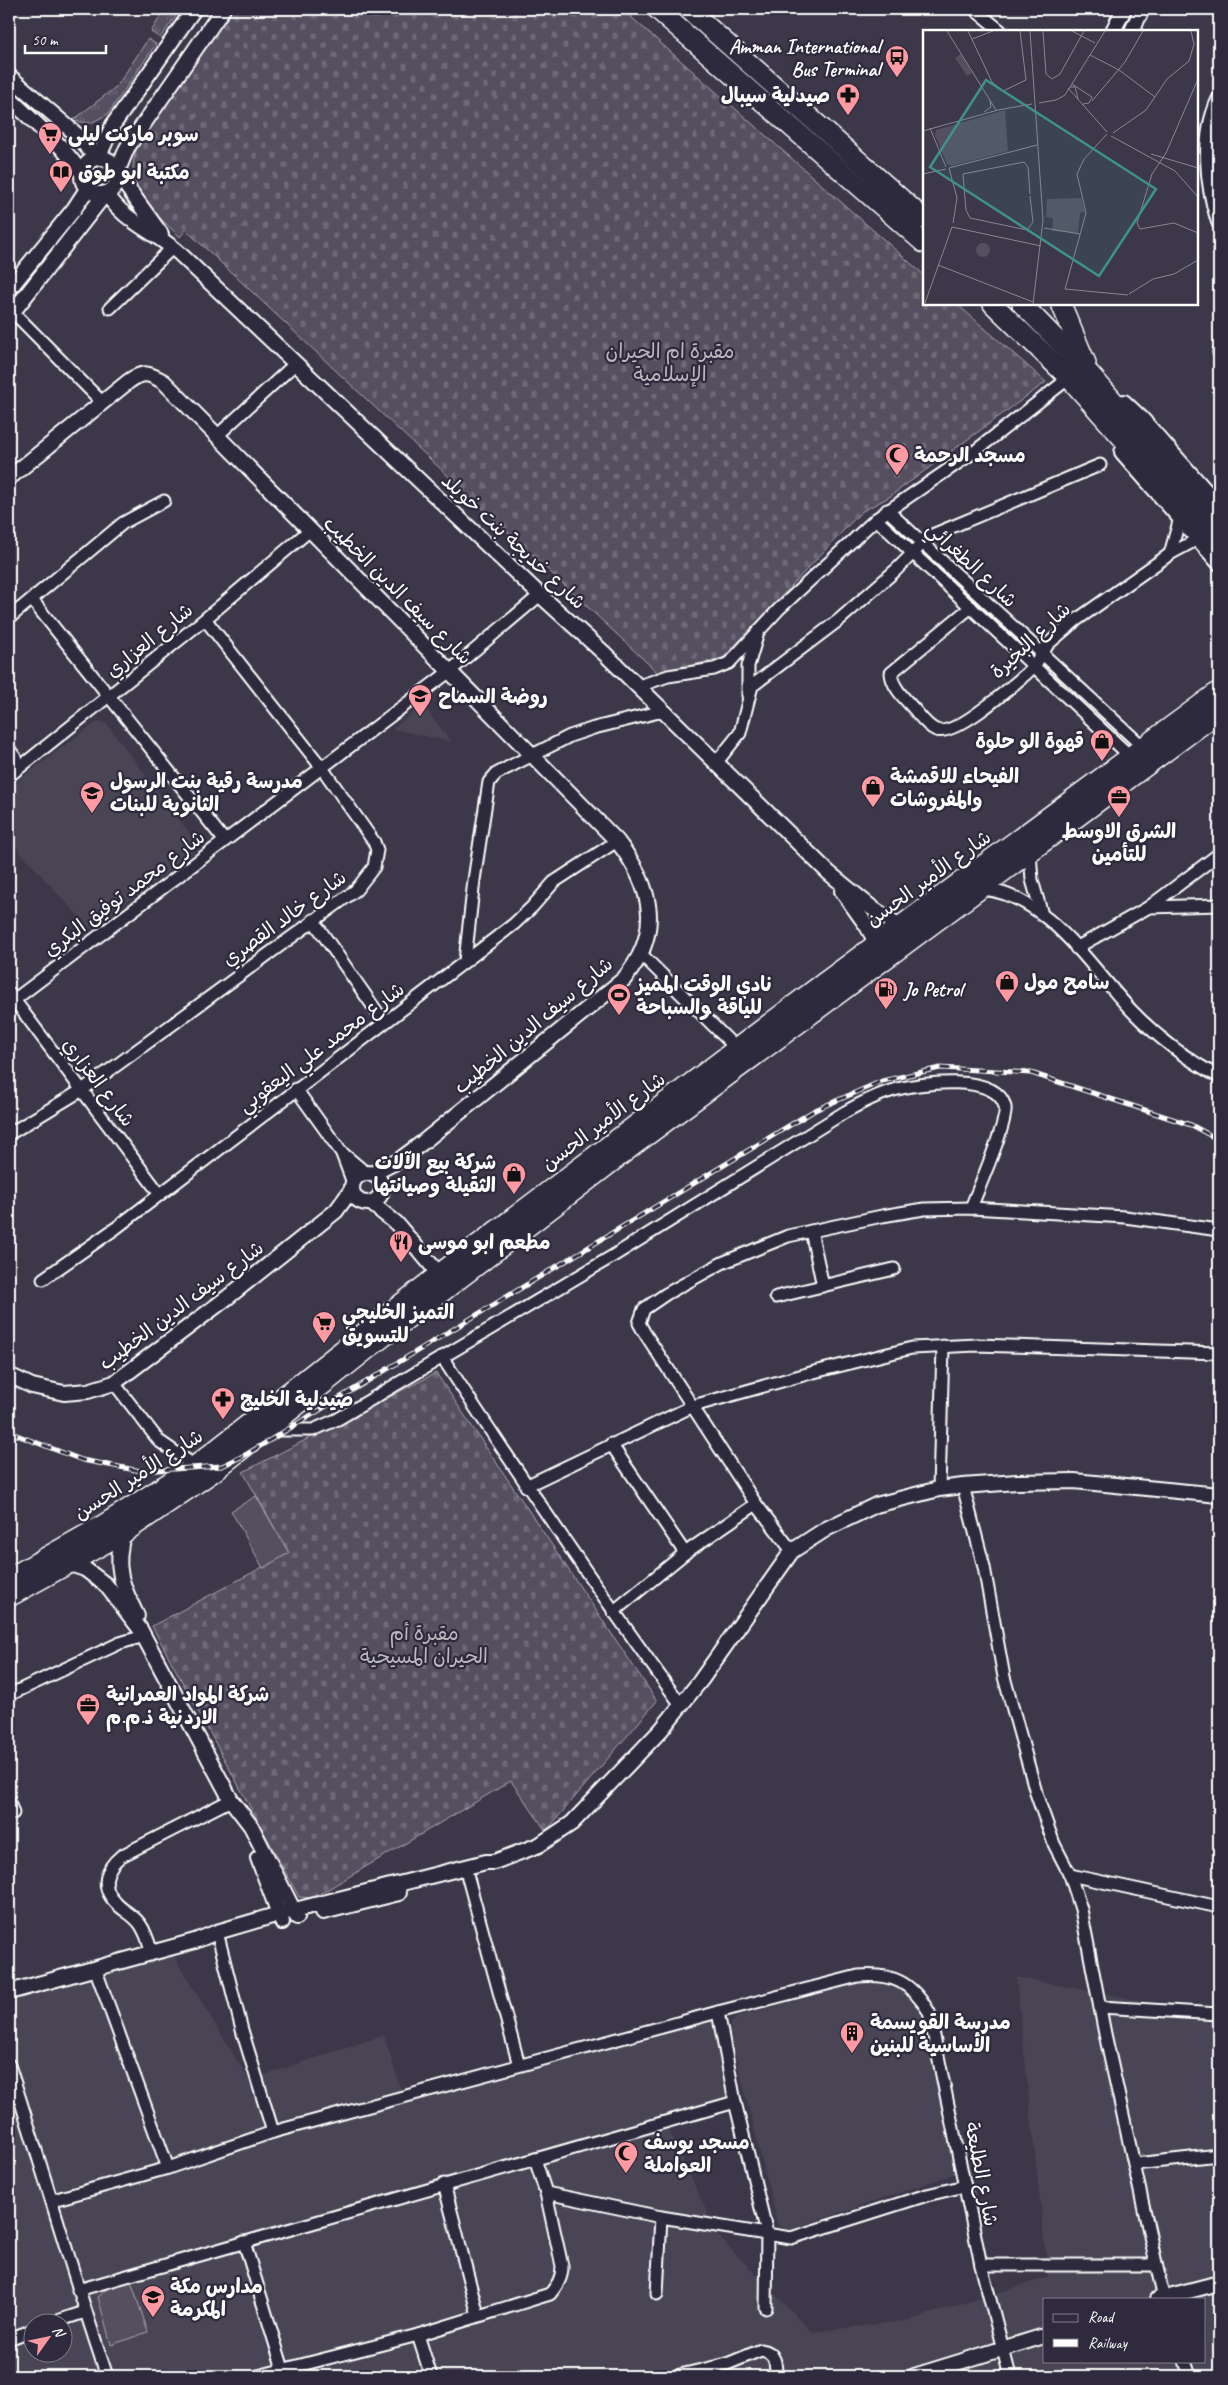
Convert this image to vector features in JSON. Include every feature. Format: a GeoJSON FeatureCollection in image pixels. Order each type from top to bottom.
{"type":"FeatureCollection","features":[{"type":"Feature","properties":{"kind":"highway"},"geometry":{"type":"LineString","coordinates":[[658,9],[923,242]]}},
{"type":"Feature","properties":{"kind":"highway"},"geometry":{"type":"LineString","coordinates":[[688,9],[923,218]]}},
{"type":"Feature","properties":{"kind":"highway"},"geometry":{"type":"LineString","coordinates":[[878,179],[923,202]]}},
{"type":"Feature","properties":{"kind":"highway"},"geometry":{"type":"LineString","coordinates":[[1023,305],[1093,378],[1219,522]]}},
{"type":"Feature","properties":{"kind":"highway"},"geometry":{"type":"LineString","coordinates":[[1061,305],[1093,378]]}},
{"type":"Feature","properties":{"kind":"highway"},"geometry":{"type":"LineString","coordinates":[[998,306],[1074,383],[1219,547]]}},
{"type":"Feature","properties":{"kind":"highway","name":"شارع الأمير الحسن"},"geometry":{"type":"LineString","coordinates":[[9,1597],[124,1533],[203,1470],[439,1274],[736,1048],[1219,691]]}},
{"type":"Feature","properties":{"kind":"highway","name":"شارع الأمير الحسن"},"geometry":{"type":"LineString","coordinates":[[9,1578],[203,1470],[268,1430],[369,1348],[626,1152],[1219,712]]}},
{"type":"Feature","properties":{"kind":"street"},"geometry":{"type":"LineString","coordinates":[[106,194],[99,195],[87,189],[82,179],[82,173],[87,164],[97,158],[113,126],[194,9]]}},
{"type":"Feature","properties":{"kind":"street"},"geometry":{"type":"LineString","coordinates":[[102,402],[11,314],[106,194],[116,186],[118,173],[128,148],[223,9]]}},
{"type":"Feature","properties":{"kind":"street"},"geometry":{"type":"LineString","coordinates":[[974,9],[1000,30]]}},
{"type":"Feature","properties":{"kind":"street"},"geometry":{"type":"LineString","coordinates":[[1114,30],[1124,9]]}},
{"type":"Feature","properties":{"kind":"street"},"geometry":{"type":"LineString","coordinates":[[1132,30],[1142,9]]}},
{"type":"Feature","properties":{"kind":"street"},"geometry":{"type":"LineString","coordinates":[[9,76],[77,135],[97,158],[106,159],[113,163],[118,173]]}},
{"type":"Feature","properties":{"kind":"street"},"geometry":{"type":"LineString","coordinates":[[9,98],[62,148],[82,173]]}},
{"type":"Feature","properties":{"kind":"street"},"geometry":{"type":"LineString","coordinates":[[1219,100],[1211,129],[1208,156],[1212,198],[1219,222]]}},
{"type":"Feature","properties":{"kind":"street","name":"شارع خديجة بنت خويلد"},"geometry":{"type":"LineString","coordinates":[[118,173],[170,244]]}},
{"type":"Feature","properties":{"kind":"street"},"geometry":{"type":"LineString","coordinates":[[9,289],[74,209],[87,189]]}},
{"type":"Feature","properties":{"kind":"street","name":"شارع خديجة بنت خويلد"},"geometry":{"type":"LineString","coordinates":[[106,194],[124,213],[170,244],[540,595],[639,686],[829,872],[872,908],[901,927]]}},
{"type":"Feature","properties":{"kind":"street"},"geometry":{"type":"LineString","coordinates":[[110,308],[170,244]]}},
{"type":"Feature","properties":{"kind":"street"},"geometry":{"type":"LineString","coordinates":[[218,435],[296,363]]}},
{"type":"Feature","properties":{"kind":"street","name":"شارع سيف الدين الخطيب"},"geometry":{"type":"LineString","coordinates":[[9,478],[102,402],[140,374],[152,375],[164,382],[617,841],[630,857],[649,902],[650,920],[641,954],[624,978],[398,1162],[369,1174]]}},
{"type":"Feature","properties":{"kind":"street"},"geometry":{"type":"LineString","coordinates":[[1093,378],[1141,418],[1219,506]]}},
{"type":"Feature","properties":{"kind":"street"},"geometry":{"type":"LineString","coordinates":[[639,686],[668,676],[714,669],[724,665],[734,658],[779,609],[887,510],[1074,383],[1096,420],[1219,563]]}},
{"type":"Feature","properties":{"kind":"street"},"geometry":{"type":"LineString","coordinates":[[748,698],[755,683],[838,620],[913,554],[922,543],[940,531],[1100,464]]}},
{"type":"Feature","properties":{"kind":"street"},"geometry":{"type":"LineString","coordinates":[[9,618],[123,523],[164,502]]}},
{"type":"Feature","properties":{"kind":"street","name":"شارع الطغرائي"},"geometry":{"type":"LineString","coordinates":[[887,510],[1042,653],[1136,751]]}},
{"type":"Feature","properties":{"kind":"street"},"geometry":{"type":"LineString","coordinates":[[1170,554],[1180,518]]}},
{"type":"Feature","properties":{"kind":"street","name":"شارع الطغرائي"},"geometry":{"type":"LineString","coordinates":[[876,519],[970,607],[1136,751]]}},
{"type":"Feature","properties":{"kind":"street","name":"شارع العزاري"},"geometry":{"type":"LineString","coordinates":[[9,776],[206,619],[310,530]]}},
{"type":"Feature","properties":{"kind":"street","name":"شارع البخيرة"},"geometry":{"type":"LineString","coordinates":[[970,607],[892,673],[897,688],[927,724],[937,730],[955,727],[1018,682],[1035,665],[1048,644],[1075,621],[1170,554],[1198,539]]}},
{"type":"Feature","properties":{"kind":"street","name":"شارع محمد توفيق البكري"},"geometry":{"type":"LineString","coordinates":[[11,996],[322,768],[450,671],[540,595]]}},
{"type":"Feature","properties":{"kind":"street"},"geometry":{"type":"LineString","coordinates":[[32,600],[224,840]]}},
{"type":"Feature","properties":{"kind":"street","name":"شارع خالد القصري"},"geometry":{"type":"LineString","coordinates":[[9,1134],[82,1090],[363,883],[371,873],[377,860],[377,850],[366,829],[322,768],[206,619]]}},
{"type":"Feature","properties":{"kind":"street"},"geometry":{"type":"LineString","coordinates":[[716,763],[740,733],[748,707],[748,666],[758,632]]}},
{"type":"Feature","properties":{"kind":"street"},"geometry":{"type":"LineString","coordinates":[[465,961],[489,782],[496,774],[579,732],[664,711]]}},
{"type":"Feature","properties":{"kind":"street"},"geometry":{"type":"LineString","coordinates":[[9,749],[22,766]]}},
{"type":"Feature","properties":{"kind":"street","name":"شارع محمد علي اليعقوبي"},"geometry":{"type":"LineString","coordinates":[[43,1279],[116,1228],[159,1193],[465,961],[524,914],[554,882],[617,841]]}},
{"type":"Feature","properties":{"kind":"street"},"geometry":{"type":"LineString","coordinates":[[1030,853],[1032,880],[1041,912]]}},
{"type":"Feature","properties":{"kind":"street"},"geometry":{"type":"LineString","coordinates":[[1076,948],[1149,907],[1219,854]]}},
{"type":"Feature","properties":{"kind":"street","name":"شارع خديجة بنت خويلد"},"geometry":{"type":"LineString","coordinates":[[829,872],[859,914],[876,944]]}},
{"type":"Feature","properties":{"kind":"street"},"geometry":{"type":"LineString","coordinates":[[982,889],[997,890],[1013,895],[1041,912],[1132,1011],[1157,1035],[1184,1057],[1219,1077]]}},
{"type":"Feature","properties":{"kind":"street"},"geometry":{"type":"LineString","coordinates":[[1149,907],[1219,906]]}},
{"type":"Feature","properties":{"kind":"street"},"geometry":{"type":"LineString","coordinates":[[313,920],[384,1022]]}},
{"type":"Feature","properties":{"kind":"street"},"geometry":{"type":"LineString","coordinates":[[641,954],[736,1048]]}},
{"type":"Feature","properties":{"kind":"street","name":"شارع العزاري"},"geometry":{"type":"LineString","coordinates":[[11,996],[159,1193]]}},
{"type":"Feature","properties":{"kind":"street"},"geometry":{"type":"LineString","coordinates":[[268,1430],[302,1432],[322,1427],[675,1219],[845,1112],[877,1095],[926,1085],[962,1083],[991,1088],[1002,1099],[1006,1108],[1003,1125],[971,1208]]}},
{"type":"Feature","properties":{"kind":"street"},"geometry":{"type":"LineString","coordinates":[[296,1089],[341,1152],[379,1180],[396,1223]]}},
{"type":"Feature","properties":{"kind":"street"},"geometry":{"type":"LineString","coordinates":[[341,1152],[354,1197],[396,1223],[439,1274]]}},
{"type":"Feature","properties":{"kind":"street","name":"شارع سيف الدين الخطيب"},"geometry":{"type":"LineString","coordinates":[[382,1190],[398,1162]]}},
{"type":"Feature","properties":{"kind":"street"},"geometry":{"type":"LineString","coordinates":[[352,1186],[358,1176],[369,1174]]}},
{"type":"Feature","properties":{"kind":"street","name":"شارع سيف الدين الخطيب"},"geometry":{"type":"LineString","coordinates":[[9,1375],[32,1386],[64,1393],[88,1391],[114,1383],[228,1297],[336,1211],[352,1186]]}},
{"type":"Feature","properties":{"kind":"street"},"geometry":{"type":"LineString","coordinates":[[366,1203],[378,1199],[382,1190]]}},
{"type":"Feature","properties":{"kind":"street","name":"شارع سيف الدين الخطيب"},"geometry":{"type":"LineString","coordinates":[[336,1211],[366,1203]]}},
{"type":"Feature","properties":{"kind":"street"},"geometry":{"type":"LineString","coordinates":[[792,1551],[756,1504],[644,1332],[639,1323],[644,1309],[666,1294],[722,1263],[788,1236],[924,1209],[971,1208],[1126,1217],[1219,1230]]}},
{"type":"Feature","properties":{"kind":"street"},"geometry":{"type":"LineString","coordinates":[[811,1231],[823,1286]]}},
{"type":"Feature","properties":{"kind":"street"},"geometry":{"type":"LineString","coordinates":[[776,1297],[894,1269]]}},
{"type":"Feature","properties":{"kind":"street"},"geometry":{"type":"LineString","coordinates":[[526,1486],[693,1406],[814,1372],[912,1348],[977,1345],[1219,1354]]}},
{"type":"Feature","properties":{"kind":"street"},"geometry":{"type":"LineString","coordinates":[[939,1489],[943,1346]]}},
{"type":"Feature","properties":{"kind":"street"},"geometry":{"type":"LineString","coordinates":[[442,1357],[526,1486],[613,1612],[681,1705]]}},
{"type":"Feature","properties":{"kind":"street"},"geometry":{"type":"LineString","coordinates":[[114,1383],[159,1441],[203,1470]]}},
{"type":"Feature","properties":{"kind":"street"},"geometry":{"type":"LineString","coordinates":[[611,1444],[685,1553]]}},
{"type":"Feature","properties":{"kind":"street"},"geometry":{"type":"LineString","coordinates":[[9,1992],[296,1914],[488,1867],[494,1862],[539,1845],[572,1823],[661,1730],[792,1551],[826,1529],[876,1505],[939,1489],[1017,1482],[1074,1481],[1218,1495]]}},
{"type":"Feature","properties":{"kind":"street"},"geometry":{"type":"LineString","coordinates":[[963,1486],[984,1567],[1004,1677],[1037,1796],[1054,1844],[1070,1875],[1081,1909],[1162,2298],[1219,2283]]}},
{"type":"Feature","properties":{"kind":"street"},"geometry":{"type":"LineString","coordinates":[[613,1612],[685,1553],[756,1504]]}},
{"type":"Feature","properties":{"kind":"street"},"geometry":{"type":"LineString","coordinates":[[124,1533],[118,1556],[118,1566],[121,1580],[138,1618],[142,1632]]}},
{"type":"Feature","properties":{"kind":"street"},"geometry":{"type":"LineString","coordinates":[[70,1564],[85,1569],[106,1585],[142,1632],[231,1800],[251,1826],[296,1914]]}},
{"type":"Feature","properties":{"kind":"street"},"geometry":{"type":"LineString","coordinates":[[9,1695],[142,1632]]}},
{"type":"Feature","properties":{"kind":"street"},"geometry":{"type":"LineString","coordinates":[[152,1953],[139,1922],[130,1913],[117,1905],[106,1890],[105,1880],[108,1870],[121,1856],[231,1800]]}},
{"type":"Feature","properties":{"kind":"street"},"geometry":{"type":"LineString","coordinates":[[240,1814],[243,1829],[264,1871],[281,1918]]}},
{"type":"Feature","properties":{"kind":"street"},"geometry":{"type":"LineString","coordinates":[[466,1871],[519,2065]]}},
{"type":"Feature","properties":{"kind":"street"},"geometry":{"type":"LineString","coordinates":[[1070,1875],[1219,1907]]}},
{"type":"Feature","properties":{"kind":"street"},"geometry":{"type":"LineString","coordinates":[[218,1935],[242,2030],[273,2132]]}},
{"type":"Feature","properties":{"kind":"street"},"geometry":{"type":"LineString","coordinates":[[95,1968],[168,2168]]}},
{"type":"Feature","properties":{"kind":"street","name":"شارع الطليعة"},"geometry":{"type":"LineString","coordinates":[[718,2012],[858,1976],[877,1975],[909,1985],[920,1996],[929,2012],[981,2265],[1010,2376]]}},
{"type":"Feature","properties":{"kind":"street"},"geometry":{"type":"LineString","coordinates":[[1100,2007],[1219,2014]]}},
{"type":"Feature","properties":{"kind":"street"},"geometry":{"type":"LineString","coordinates":[[53,2200],[168,2168],[273,2132],[718,2012],[735,2102],[767,2233],[766,2308]]}},
{"type":"Feature","properties":{"kind":"street"},"geometry":{"type":"LineString","coordinates":[[9,2065],[53,2200],[78,2290],[107,2376]]}},
{"type":"Feature","properties":{"kind":"street"},"geometry":{"type":"LineString","coordinates":[[78,2290],[735,2102]]}},
{"type":"Feature","properties":{"kind":"street"},"geometry":{"type":"LineString","coordinates":[[1135,2164],[1219,2155]]}},
{"type":"Feature","properties":{"kind":"street"},"geometry":{"type":"LineString","coordinates":[[258,2376],[418,2335],[550,2294],[562,2275],[562,2266],[546,2193],[535,2159]]}},
{"type":"Feature","properties":{"kind":"street"},"geometry":{"type":"LineString","coordinates":[[444,2184],[478,2315]]}},
{"type":"Feature","properties":{"kind":"street"},"geometry":{"type":"LineString","coordinates":[[546,2193],[661,2217],[791,2238],[928,2195],[965,2186]]}},
{"type":"Feature","properties":{"kind":"street"},"geometry":{"type":"LineString","coordinates":[[656,2294],[661,2217]]}},
{"type":"Feature","properties":{"kind":"street"},"geometry":{"type":"LineString","coordinates":[[244,2242],[283,2370]]}},
{"type":"Feature","properties":{"kind":"street"},"geometry":{"type":"LineString","coordinates":[[981,2265],[1156,2264]]}},
{"type":"Feature","properties":{"kind":"street"},"geometry":{"type":"LineString","coordinates":[[72,2316],[86,2312]]}},
{"type":"Feature","properties":{"kind":"street"},"geometry":{"type":"LineString","coordinates":[[9,2339],[22,2334]]}},
{"type":"Feature","properties":{"kind":"street"},"geometry":{"type":"LineString","coordinates":[[418,2335],[431,2376]]}},
{"type":"Feature","properties":{"kind":"street"},"geometry":{"type":"LineString","coordinates":[[914,2376],[1043,2336]]}},
{"type":"Feature","properties":{"kind":"street"},"geometry":{"type":"LineString","coordinates":[[676,2376],[727,2364],[761,2350],[770,2353],[775,2360],[776,2376]]}},
{"type":"Feature","properties":{"kind":"street"},"geometry":{"type":"LineString","coordinates":[[1185,2362],[1190,2376]]}},
{"type":"Feature","properties":{"kind":"shaded area","name":"روضة السماح"},"geometry":{"type":"Polygon","coordinates":[[[423,705],[452,742],[392,729],[423,705]]]}},
{"type":"Feature","properties":{"kind":"shaded area","name":"مدرسة رقية بنت الرسول الثانوية للبنات"},"geometry":{"type":"Polygon","coordinates":[[[101,721],[107,724],[197,843],[196,849],[192,854],[90,929],[9,840],[9,787],[95,723],[101,721]]]}},
{"type":"Feature","properties":{"kind":"shaded area"},"geometry":{"type":"Polygon","coordinates":[[[170,1950],[249,2080],[384,2035],[402,2093],[715,2009],[735,2098],[665,2121],[718,2236],[812,2332],[910,2320],[1048,2277],[1016,1977],[1202,2012],[1219,2013],[1219,2376],[9,2376],[9,1998],[170,1950]]]}},
{"type":"Feature","properties":{"kind":"shaded area"},"geometry":{"type":"Polygon","coordinates":[[[876,1979],[884,1980],[905,1989],[924,2012],[954,2174],[789,2230],[783,2228],[778,2225],[730,2033],[731,2023],[738,2016],[876,1979]]]}},
{"type":"Feature","properties":{"kind":"green space"},"geometry":{"type":"Polygon","coordinates":[[[165,9],[172,9],[176,16],[160,38],[151,32],[165,9]]]}},
{"type":"Feature","properties":{"kind":"green space","name":"مقبرة ام الحيران الإسلامية"},"geometry":{"type":"Polygon","coordinates":[[[232,9],[622,9],[923,274],[923,305],[958,305],[1046,382],[889,497],[861,512],[723,658],[658,673],[186,230],[180,237],[149,207],[136,186],[133,174],[138,145],[232,9]]]}},
{"type":"Feature","properties":{"kind":"green space"},"geometry":{"type":"Polygon","coordinates":[[[148,39],[156,44],[108,114],[91,123],[72,121],[117,86],[148,39]]]}},
{"type":"Feature","properties":{"kind":"green space","name":"مقبرة أم الحيران المسيحية"},"geometry":{"type":"Polygon","coordinates":[[[436,1373],[657,1701],[546,1831],[511,1781],[313,1898],[299,1897],[152,1626],[289,1553],[243,1472],[436,1373]]]}},
{"type":"Feature","properties":{"kind":"green space"},"geometry":{"type":"Polygon","coordinates":[[[256,1496],[289,1553],[263,1568],[231,1511],[256,1496]]]}},
{"type":"Feature","properties":{"kind":"green space"},"geometry":{"type":"Polygon","coordinates":[[[131,2281],[148,2332],[111,2345],[98,2297],[107,2289],[131,2281]]]}},
{"type":"Feature","properties":{"kind":"railway"},"geometry":{"type":"LineString","coordinates":[[9,1432],[82,1460],[141,1471],[222,1466],[247,1454],[815,1110],[882,1081],[940,1068],[1031,1073],[1191,1125],[1219,1140]]}},
{"type":"Feature","properties":{"kind":"place","name":"Amman International Bus Terminal"},"geometry":{"type":"Point","coordinates":[897,78]}},
{"type":"Feature","properties":{"kind":"place","name":"صيدلية سيبال"},"geometry":{"type":"Point","coordinates":[848,116]}},
{"type":"Feature","properties":{"kind":"place","name":"سوبر ماركت ليلى"},"geometry":{"type":"Point","coordinates":[50,155]}},
{"type":"Feature","properties":{"kind":"place","name":"مكتبة ابو طوق"},"geometry":{"type":"Point","coordinates":[61,193]}},
{"type":"Feature","properties":{"kind":"place","name":"مسجد الرحمة"},"geometry":{"type":"Point","coordinates":[897,476]}},
{"type":"Feature","properties":{"kind":"place","name":"روضة السماح"},"geometry":{"type":"Point","coordinates":[420,717]}},
{"type":"Feature","properties":{"kind":"place","name":"قهوة الو حلوة"},"geometry":{"type":"Point","coordinates":[1102,762]}},
{"type":"Feature","properties":{"kind":"place","name":"الفيحاء للاقمشة والمفروشات"},"geometry":{"type":"Point","coordinates":[873,808]}},
{"type":"Feature","properties":{"kind":"place","name":"مدرسة رقية بنت الرسول الثانوية للبنات"},"geometry":{"type":"Point","coordinates":[92,814]}},
{"type":"Feature","properties":{"kind":"place","name":"الشرق الاوسط للتأمين"},"geometry":{"type":"Point","coordinates":[1119,818]}},
{"type":"Feature","properties":{"kind":"place","name":"سامح مول"},"geometry":{"type":"Point","coordinates":[1007,1003]}},
{"type":"Feature","properties":{"kind":"place","name":"Jo Petrol"},"geometry":{"type":"Point","coordinates":[886,1010]}},
{"type":"Feature","properties":{"kind":"place","name":"نادي الوقت المميز للياقة والسباحة"},"geometry":{"type":"Point","coordinates":[619,1016]}},
{"type":"Feature","properties":{"kind":"place","name":"شركة بيع الآلات الثقيلة وصيانتها"},"geometry":{"type":"Point","coordinates":[514,1195]}},
{"type":"Feature","properties":{"kind":"place","name":"مطعم ابو موسى"},"geometry":{"type":"Point","coordinates":[401,1263]}},
{"type":"Feature","properties":{"kind":"place","name":"التميز الخليجي للتسويق"},"geometry":{"type":"Point","coordinates":[324,1344]}},
{"type":"Feature","properties":{"kind":"place","name":"صيدلية الخليج"},"geometry":{"type":"Point","coordinates":[223,1420]}},
{"type":"Feature","properties":{"kind":"place","name":"شركة المواد العمرانية الاردنية ذ.م.م"},"geometry":{"type":"Point","coordinates":[88,1726]}},
{"type":"Feature","properties":{"kind":"place","name":"مدرسة القويسمة الأساسية للبنين"},"geometry":{"type":"Point","coordinates":[852,2054]}},
{"type":"Feature","properties":{"kind":"place","name":"مسجد يوسف العواملة"},"geometry":{"type":"Point","coordinates":[626,2174]}},
{"type":"Feature","properties":{"kind":"place","name":"مدارس مكة المكرمة"},"geometry":{"type":"Point","coordinates":[153,2318]}}]}
